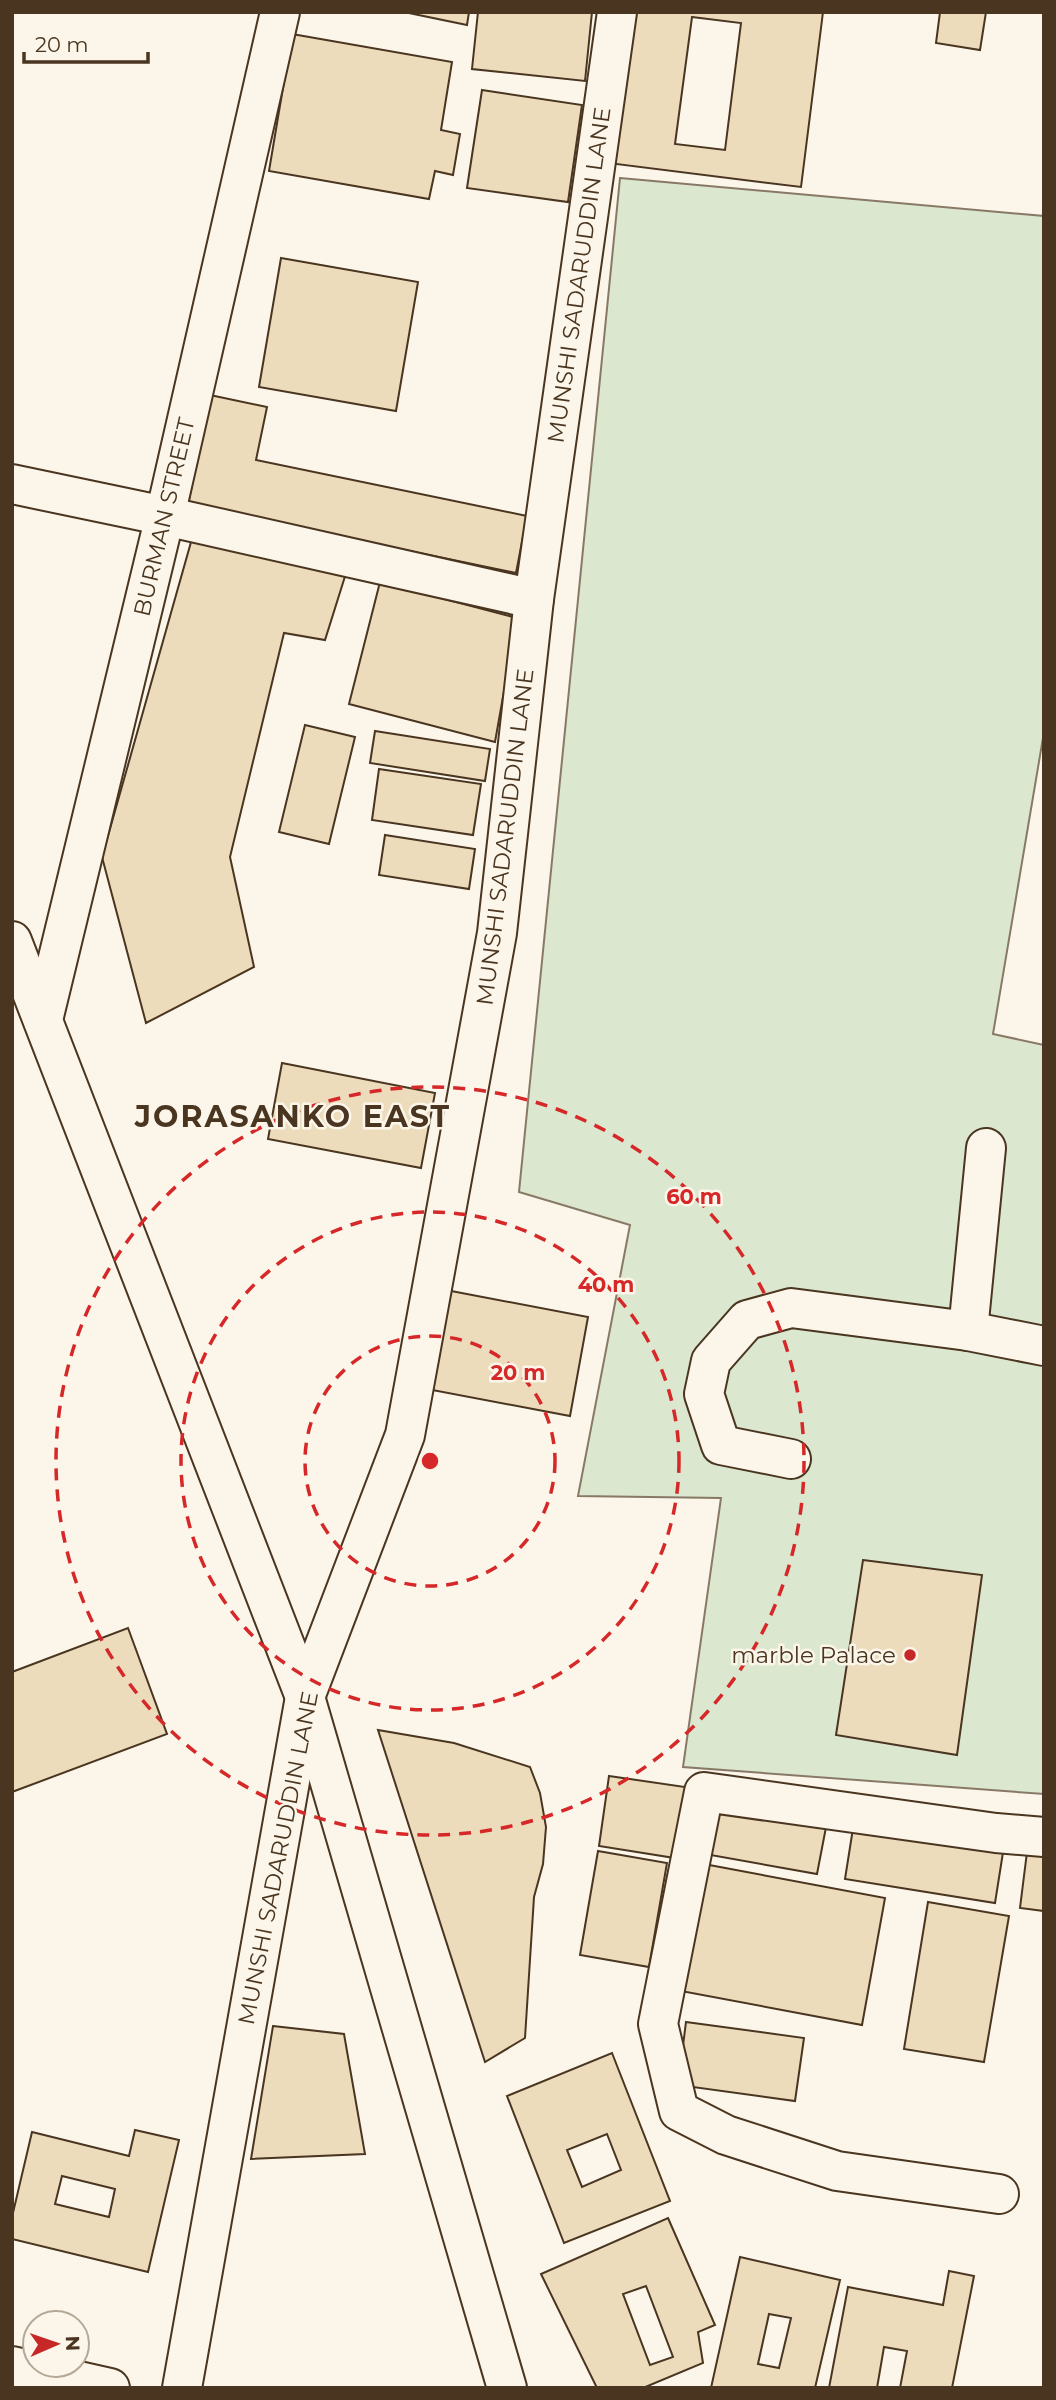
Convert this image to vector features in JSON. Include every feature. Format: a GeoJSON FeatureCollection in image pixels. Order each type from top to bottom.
{"type":"FeatureCollection","features":[{"type":"Feature","properties":{"kind":"street","name":"BURMAN STREET"},"geometry":{"type":"LineString","coordinates":[[43,1020],[165,516],[280,12]]}},
{"type":"Feature","properties":{"kind":"street","name":"MUNSHI SADARUDDIN LANE"},"geometry":{"type":"LineString","coordinates":[[182,2388],[305,1697],[405,1435],[497,933],[534,599],[617,12]]}},
{"type":"Feature","properties":{"kind":"street"},"geometry":{"type":"LineString","coordinates":[[12,484],[534,599]]}},
{"type":"Feature","properties":{"kind":"street"},"geometry":{"type":"LineString","coordinates":[[12,941],[305,1697],[507,2388]]}},
{"type":"Feature","properties":{"kind":"street"},"geometry":{"type":"LineString","coordinates":[[968,1331],[986,1149]]}},
{"type":"Feature","properties":{"kind":"street"},"geometry":{"type":"LineString","coordinates":[[791,1459],[721,1444],[704,1394],[711,1361],[747,1320],[791,1308],[968,1331],[1044,1346]]}},
{"type":"Feature","properties":{"kind":"street"},"geometry":{"type":"LineString","coordinates":[[999,2194],[837,2171],[726,2135],[678,2111],[657,2024],[704,1792],[996,1833],[1044,1837]]}},
{"type":"Feature","properties":{"kind":"street"},"geometry":{"type":"LineString","coordinates":[[12,2366],[110,2388]]}},
{"type":"Feature","properties":{"kind":"green space"},"geometry":{"type":"Polygon","coordinates":[[[620,178],[1044,216],[1044,732],[993,1034],[1044,1045],[1044,1794],[683,1767],[721,1498],[578,1496],[630,1225],[519,1192],[620,178]]]}},
{"type":"Feature","properties":{"kind":"building"},"geometry":{"type":"Polygon","coordinates":[[[404,12],[469,12],[467,25],[404,12]]]}},
{"type":"Feature","properties":{"kind":"building"},"geometry":{"type":"Polygon","coordinates":[[[478,12],[592,12],[585,81],[472,69],[478,12]]]}},
{"type":"Feature","properties":{"kind":"building"},"geometry":{"type":"Polygon","coordinates":[[[627,12],[823,12],[801,187],[608,163],[627,12]],[[692,17],[675,144],[725,150],[741,23],[692,17]]]}},
{"type":"Feature","properties":{"kind":"building"},"geometry":{"type":"Polygon","coordinates":[[[940,12],[986,12],[980,50],[936,43],[940,12]]]}},
{"type":"Feature","properties":{"kind":"building"},"geometry":{"type":"Polygon","coordinates":[[[292,34],[452,62],[441,130],[460,134],[453,175],[435,171],[429,199],[269,171],[292,34]]]}},
{"type":"Feature","properties":{"kind":"building"},"geometry":{"type":"Polygon","coordinates":[[[482,90],[582,105],[568,202],[467,188],[482,90]]]}},
{"type":"Feature","properties":{"kind":"building"},"geometry":{"type":"Polygon","coordinates":[[[281,258],[418,282],[396,411],[259,387],[281,258]]]}},
{"type":"Feature","properties":{"kind":"building"},"geometry":{"type":"Polygon","coordinates":[[[210,395],[267,407],[256,460],[527,516],[516,573],[188,505],[210,395]]]}},
{"type":"Feature","properties":{"kind":"building"},"geometry":{"type":"Polygon","coordinates":[[[193,535],[347,570],[325,640],[284,633],[230,857],[254,967],[146,1023],[102,857],[193,535]]]}},
{"type":"Feature","properties":{"kind":"building"},"geometry":{"type":"Polygon","coordinates":[[[380,582],[517,618],[495,742],[349,704],[380,582]]]}},
{"type":"Feature","properties":{"kind":"building"},"geometry":{"type":"Polygon","coordinates":[[[305,725],[355,737],[329,844],[279,832],[305,725]]]}},
{"type":"Feature","properties":{"kind":"building"},"geometry":{"type":"Polygon","coordinates":[[[375,731],[490,749],[485,781],[370,763],[375,731]]]}},
{"type":"Feature","properties":{"kind":"building"},"geometry":{"type":"Polygon","coordinates":[[[379,769],[481,784],[473,835],[372,820],[379,769]]]}},
{"type":"Feature","properties":{"kind":"building"},"geometry":{"type":"Polygon","coordinates":[[[385,835],[475,849],[469,889],[379,875],[385,835]]]}},
{"type":"Feature","properties":{"kind":"building"},"geometry":{"type":"Polygon","coordinates":[[[282,1063],[435,1093],[421,1168],[268,1139],[282,1063]]]}},
{"type":"Feature","properties":{"kind":"building"},"geometry":{"type":"Polygon","coordinates":[[[446,1290],[588,1317],[570,1416],[427,1389],[446,1290]]]}},
{"type":"Feature","properties":{"kind":"building","name":"marble Palace"},"geometry":{"type":"Polygon","coordinates":[[[863,1560],[982,1575],[957,1755],[836,1735],[863,1560]]]}},
{"type":"Feature","properties":{"kind":"building"},"geometry":{"type":"Polygon","coordinates":[[[128,1628],[167,1734],[12,1792],[12,1672],[128,1628]]]}},
{"type":"Feature","properties":{"kind":"building"},"geometry":{"type":"Polygon","coordinates":[[[378,1730],[454,1743],[530,1767],[540,1793],[546,1827],[543,1864],[534,1897],[525,2038],[485,2062],[378,1730]]]}},
{"type":"Feature","properties":{"kind":"building"},"geometry":{"type":"Polygon","coordinates":[[[609,1776],[692,1788],[681,1859],[599,1846],[609,1776]]]}},
{"type":"Feature","properties":{"kind":"building"},"geometry":{"type":"Polygon","coordinates":[[[714,1803],[827,1822],[817,1874],[705,1854],[714,1803]]]}},
{"type":"Feature","properties":{"kind":"building"},"geometry":{"type":"Polygon","coordinates":[[[854,1822],[1004,1846],[995,1903],[845,1879],[854,1822]]]}},
{"type":"Feature","properties":{"kind":"building"},"geometry":{"type":"Polygon","coordinates":[[[1028,1844],[1044,1846],[1044,1911],[1020,1908],[1028,1844]]]}},
{"type":"Feature","properties":{"kind":"building"},"geometry":{"type":"Polygon","coordinates":[[[598,1851],[667,1863],[649,1967],[580,1955],[598,1851]]]}},
{"type":"Feature","properties":{"kind":"building"},"geometry":{"type":"Polygon","coordinates":[[[704,1864],[885,1898],[862,2025],[681,1991],[704,1864]]]}},
{"type":"Feature","properties":{"kind":"building"},"geometry":{"type":"Polygon","coordinates":[[[928,1902],[1009,1916],[984,2062],[904,2049],[928,1902]]]}},
{"type":"Feature","properties":{"kind":"building"},"geometry":{"type":"Polygon","coordinates":[[[686,2022],[804,2038],[795,2101],[678,2085],[686,2022]]]}},
{"type":"Feature","properties":{"kind":"building"},"geometry":{"type":"Polygon","coordinates":[[[273,2026],[344,2034],[365,2154],[251,2159],[273,2026]]]}},
{"type":"Feature","properties":{"kind":"building"},"geometry":{"type":"Polygon","coordinates":[[[612,2053],[670,2201],[564,2243],[507,2096],[612,2053]],[[607,2134],[567,2150],[582,2187],[621,2170],[607,2134]]]}},
{"type":"Feature","properties":{"kind":"building"},"geometry":{"type":"Polygon","coordinates":[[[135,2130],[179,2140],[148,2272],[12,2239],[12,2217],[32,2132],[129,2156],[135,2130]],[[62,2176],[55,2204],[109,2217],[115,2189],[62,2176]]]}},
{"type":"Feature","properties":{"kind":"building"},"geometry":{"type":"Polygon","coordinates":[[[668,2218],[715,2325],[698,2332],[703,2363],[643,2388],[597,2388],[541,2274],[668,2218]],[[646,2286],[623,2294],[650,2365],[673,2357],[646,2286]]]}},
{"type":"Feature","properties":{"kind":"building"},"geometry":{"type":"Polygon","coordinates":[[[740,2257],[840,2280],[815,2388],[711,2388],[740,2257]],[[769,2314],[758,2364],[779,2368],[791,2318],[769,2314]]]}},
{"type":"Feature","properties":{"kind":"building"},"geometry":{"type":"Polygon","coordinates":[[[949,2271],[974,2276],[952,2388],[900,2388],[907,2351],[884,2347],[877,2388],[829,2388],[848,2287],[943,2305],[949,2271]]]}},
{"type":"Feature","properties":{"kind":"place","name":"marble Palace"},"geometry":{"type":"Point","coordinates":[910,1655]}},
{"type":"Feature","properties":{"kind":"district","name":"JORASANKO EAST"},"geometry":{"type":"Point","coordinates":[293,1116]}}]}
